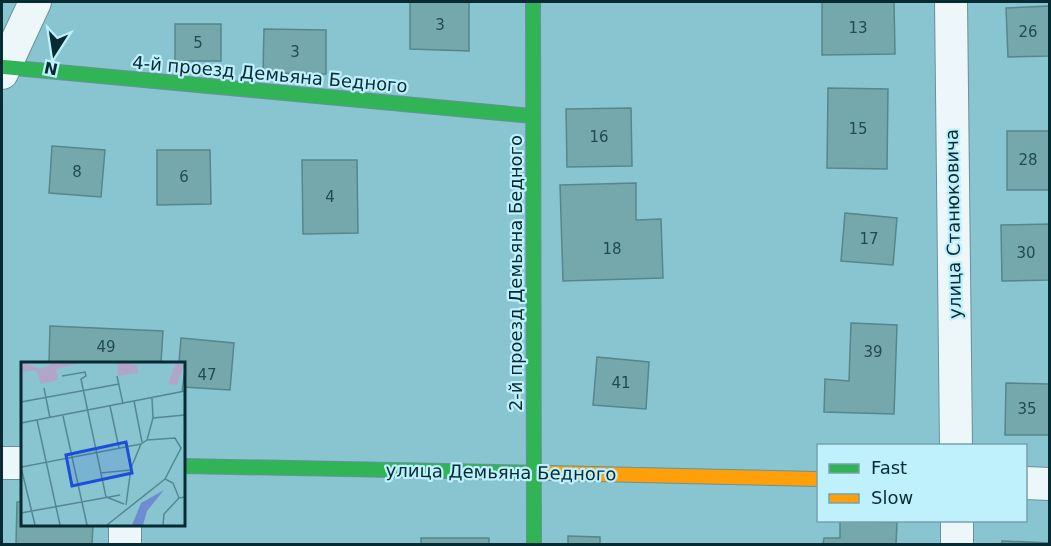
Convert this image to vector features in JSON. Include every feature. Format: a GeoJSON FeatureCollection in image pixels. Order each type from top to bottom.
{"type":"FeatureCollection","features":[{"type":"Feature","properties":{"kind":"street"},"geometry":{"type":"LineString","coordinates":[[3,70],[35,2]]}},
{"type":"Feature","properties":{"kind":"street","name":"2-й проезд Демьяна Бедного"},"geometry":{"type":"LineString","coordinates":[[533,2],[534,544]]}},
{"type":"Feature","properties":{"kind":"street","name":"улица Станюковича"},"geometry":{"type":"LineString","coordinates":[[951,2],[956,444]]}},
{"type":"Feature","properties":{"kind":"street","name":"4-й проезд Демьяна Бедного"},"geometry":{"type":"LineString","coordinates":[[3,70],[533,116]]}},
{"type":"Feature","properties":{"kind":"street"},"geometry":{"type":"LineString","coordinates":[[2,463],[21,463]]}},
{"type":"Feature","properties":{"kind":"street","name":"улица Демьяна Бедного"},"geometry":{"type":"LineString","coordinates":[[184,466],[817,479]]}},
{"type":"Feature","properties":{"kind":"street"},"geometry":{"type":"LineString","coordinates":[[1027,483],[1050,484]]}},
{"type":"Feature","properties":{"kind":"street"},"geometry":{"type":"LineString","coordinates":[[957,522],[957,544]]}},
{"type":"Feature","properties":{"kind":"street"},"geometry":{"type":"LineString","coordinates":[[125,525],[125,544]]}},
{"type":"Feature","properties":{"kind":"building"},"geometry":{"type":"Polygon","coordinates":[[[410,2],[469,2],[469,51],[410,49],[410,2]]]}},
{"type":"Feature","properties":{"kind":"building"},"geometry":{"type":"Polygon","coordinates":[[[822,2],[894,2],[895,54],[822,55],[822,2]]]}},
{"type":"Feature","properties":{"kind":"building"},"geometry":{"type":"Polygon","coordinates":[[[1050,6],[1050,56],[1008,57],[1006,8],[1050,6]]]}},
{"type":"Feature","properties":{"kind":"building"},"geometry":{"type":"Polygon","coordinates":[[[175,24],[221,24],[221,61],[175,61],[175,24]]]}},
{"type":"Feature","properties":{"kind":"building"},"geometry":{"type":"Polygon","coordinates":[[[264,29],[326,30],[326,74],[263,73],[264,29]]]}},
{"type":"Feature","properties":{"kind":"building"},"geometry":{"type":"Polygon","coordinates":[[[828,88],[888,89],[887,169],[827,168],[828,88]]]}},
{"type":"Feature","properties":{"kind":"building"},"geometry":{"type":"Polygon","coordinates":[[[631,108],[632,166],[567,167],[566,109],[631,108]]]}},
{"type":"Feature","properties":{"kind":"building"},"geometry":{"type":"Polygon","coordinates":[[[1007,131],[1050,131],[1050,190],[1007,190],[1007,131]]]}},
{"type":"Feature","properties":{"kind":"building"},"geometry":{"type":"Polygon","coordinates":[[[52,146],[105,150],[101,197],[49,193],[52,146]]]}},
{"type":"Feature","properties":{"kind":"building"},"geometry":{"type":"Polygon","coordinates":[[[157,150],[210,150],[211,204],[157,205],[157,150]]]}},
{"type":"Feature","properties":{"kind":"building"},"geometry":{"type":"Polygon","coordinates":[[[302,160],[357,160],[358,233],[303,234],[302,160]]]}},
{"type":"Feature","properties":{"kind":"building"},"geometry":{"type":"Polygon","coordinates":[[[636,183],[636,220],[661,219],[663,278],[563,281],[560,185],[636,183]]]}},
{"type":"Feature","properties":{"kind":"building"},"geometry":{"type":"Polygon","coordinates":[[[845,213],[897,218],[893,265],[841,261],[845,213]]]}},
{"type":"Feature","properties":{"kind":"building"},"geometry":{"type":"Polygon","coordinates":[[[1050,224],[1050,280],[1002,281],[1001,225],[1050,224]]]}},
{"type":"Feature","properties":{"kind":"building"},"geometry":{"type":"Polygon","coordinates":[[[851,323],[897,325],[894,414],[824,412],[825,379],[849,381],[851,323]]]}},
{"type":"Feature","properties":{"kind":"building"},"geometry":{"type":"Polygon","coordinates":[[[50,326],[163,331],[161,362],[49,362],[50,326]]]}},
{"type":"Feature","properties":{"kind":"building"},"geometry":{"type":"Polygon","coordinates":[[[181,338],[234,343],[230,390],[184,387],[184,362],[179,362],[181,338]]]}},
{"type":"Feature","properties":{"kind":"building"},"geometry":{"type":"Polygon","coordinates":[[[597,357],[649,362],[646,409],[593,405],[597,357]]]}},
{"type":"Feature","properties":{"kind":"building"},"geometry":{"type":"Polygon","coordinates":[[[1006,383],[1050,384],[1050,435],[1005,435],[1006,383]]]}},
{"type":"Feature","properties":{"kind":"building"},"geometry":{"type":"Polygon","coordinates":[[[17,502],[21,502],[21,525],[93,525],[92,544],[16,544],[17,502]]]}},
{"type":"Feature","properties":{"kind":"building"},"geometry":{"type":"Polygon","coordinates":[[[840,522],[897,522],[896,544],[823,544],[824,538],[840,538],[840,522]]]}},
{"type":"Feature","properties":{"kind":"building"},"geometry":{"type":"Polygon","coordinates":[[[568,536],[600,537],[600,544],[568,544],[568,536]]]}},
{"type":"Feature","properties":{"kind":"building"},"geometry":{"type":"Polygon","coordinates":[[[421,538],[489,538],[489,544],[421,544],[421,538]]]}},
{"type":"Feature","properties":{"kind":"building"},"geometry":{"type":"Polygon","coordinates":[[[1002,541],[1050,543],[1050,544],[1002,544],[1002,541]]]}},
{"type":"Feature","properties":{"kind":"traffic: fast"},"geometry":{"type":"LineString","coordinates":[[533,2],[534,544]]}},
{"type":"Feature","properties":{"kind":"traffic: fast"},"geometry":{"type":"LineString","coordinates":[[4,67],[533,116]]}},
{"type":"Feature","properties":{"kind":"traffic: fast"},"geometry":{"type":"LineString","coordinates":[[184,466],[547,473]]}},
{"type":"Feature","properties":{"kind":"traffic: slow"},"geometry":{"type":"LineString","coordinates":[[547,473],[817,479]]}}]}
